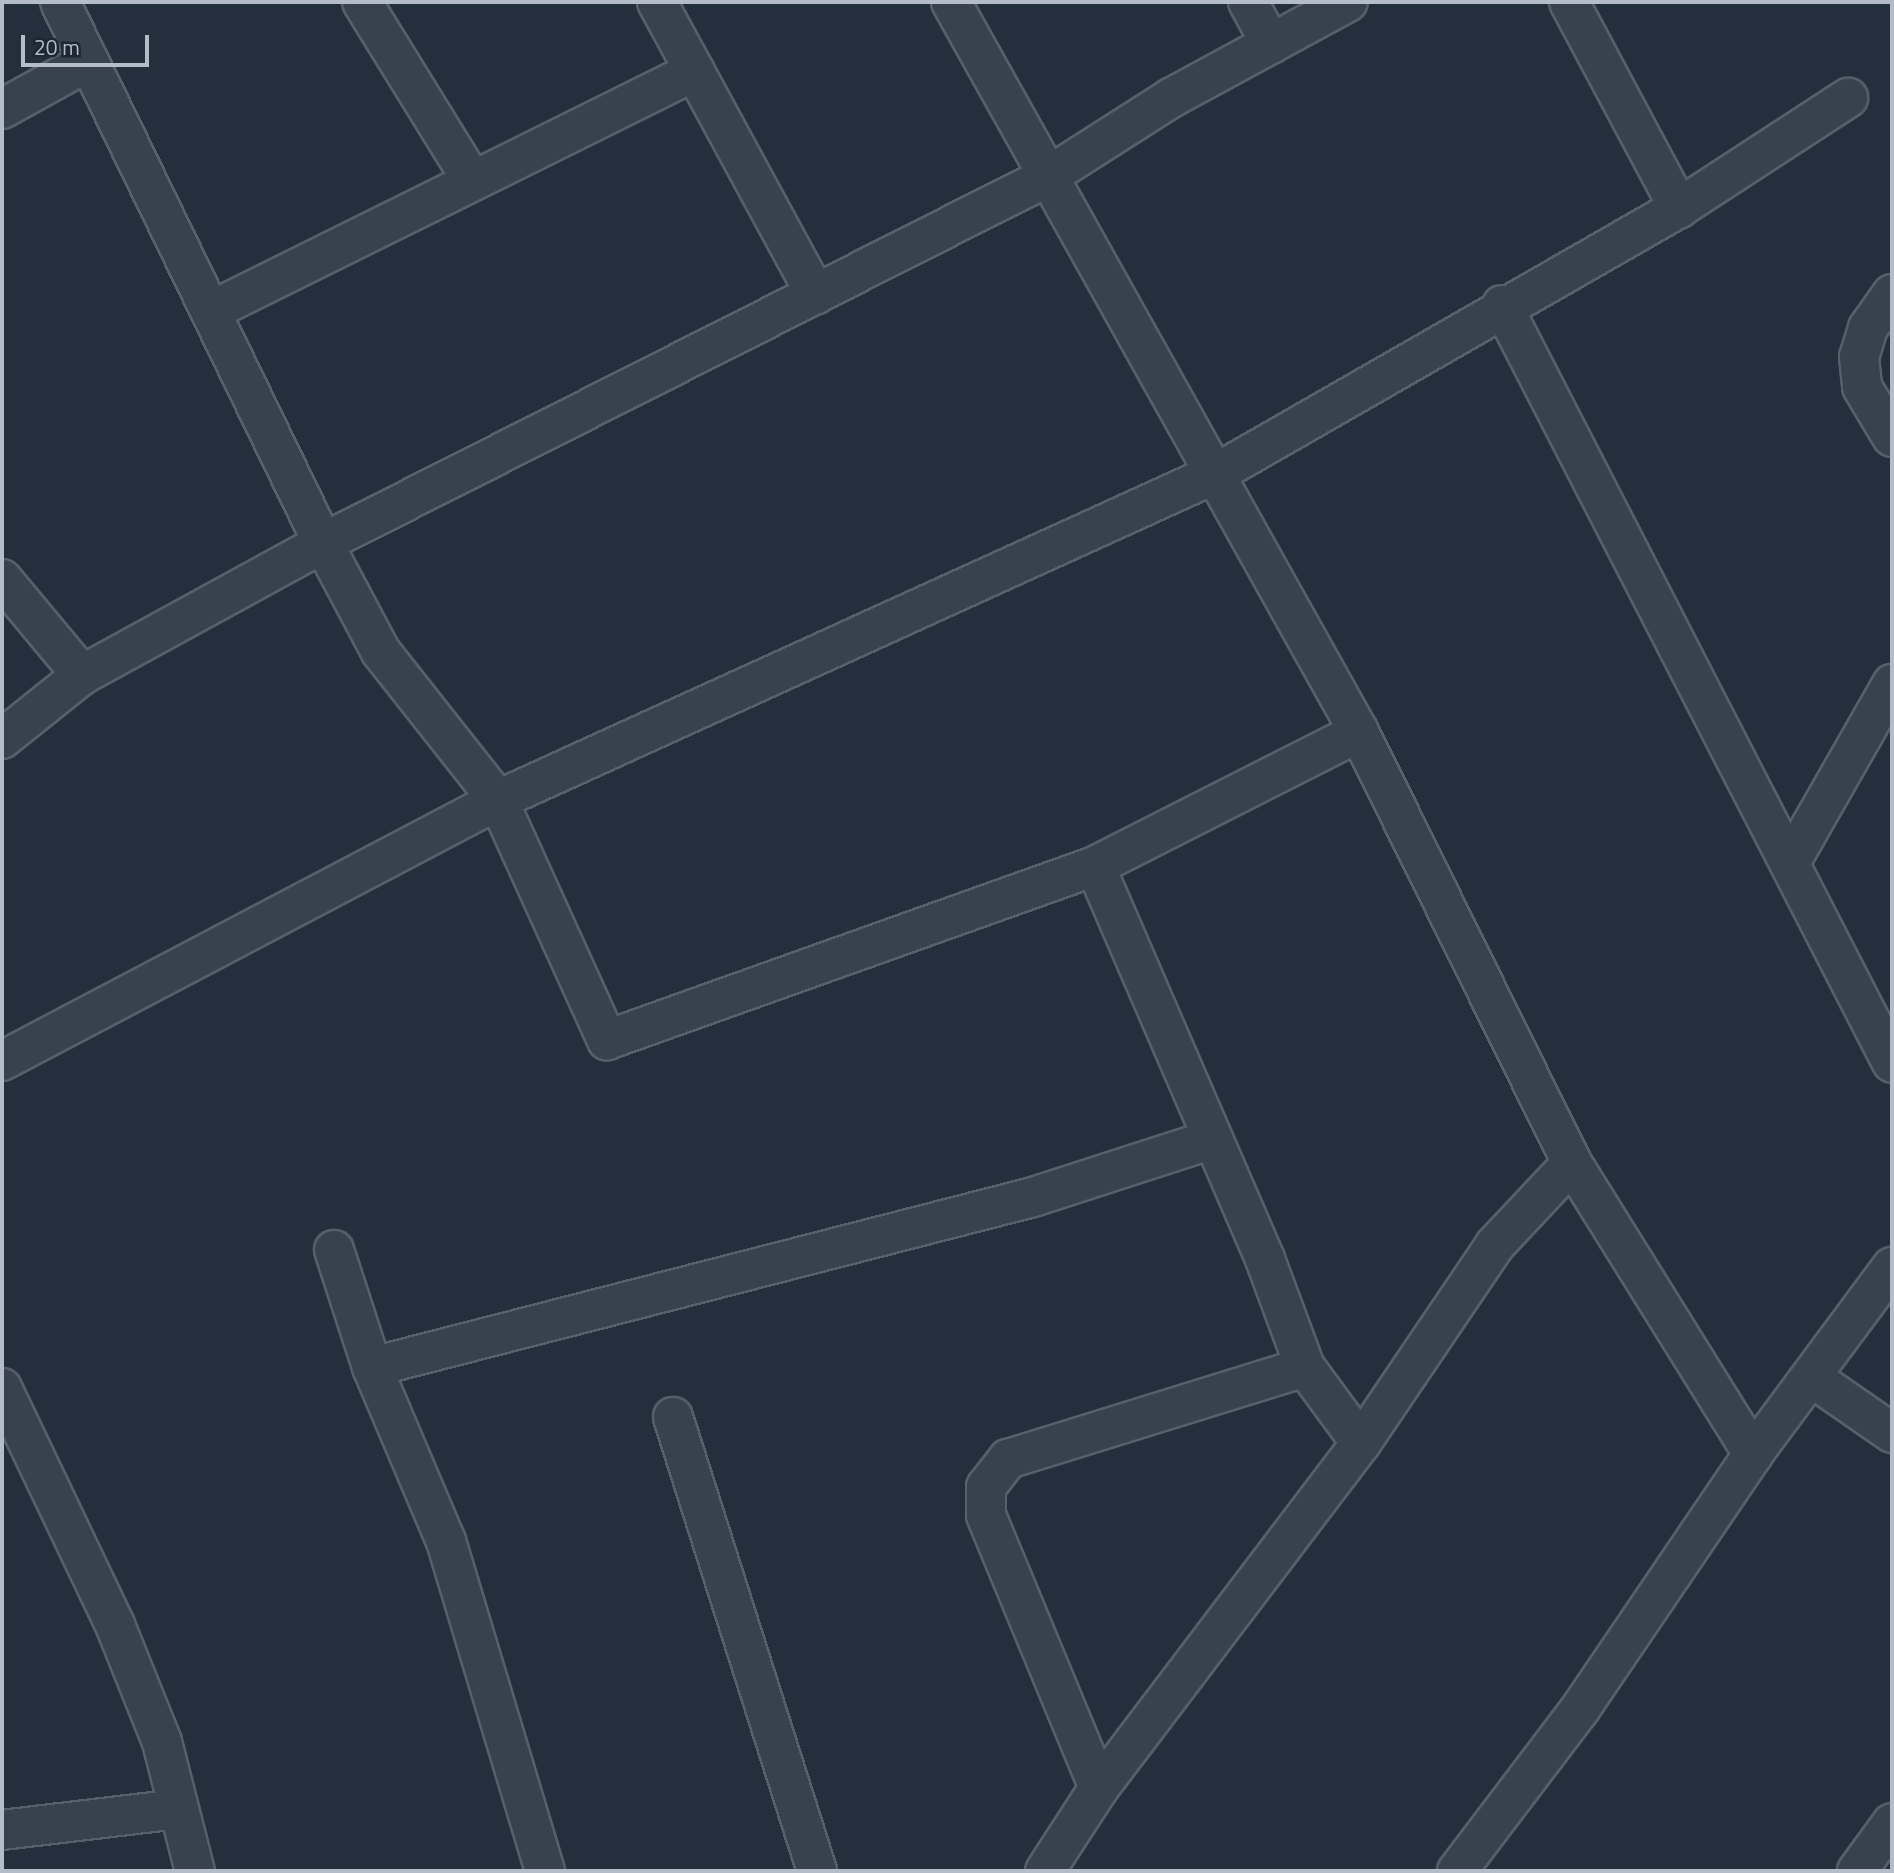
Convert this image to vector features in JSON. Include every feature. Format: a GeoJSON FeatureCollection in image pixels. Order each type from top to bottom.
{"type":"FeatureCollection","features":[{"type":"Feature","properties":{"kind":"street"},"geometry":{"type":"LineString","coordinates":[[60,2],[323,543],[381,652],[498,800],[607,1040],[1095,866],[1359,732]]}},
{"type":"Feature","properties":{"kind":"street"},"geometry":{"type":"LineString","coordinates":[[362,2],[472,180]]}},
{"type":"Feature","properties":{"kind":"street"},"geometry":{"type":"LineString","coordinates":[[657,2],[816,295]]}},
{"type":"Feature","properties":{"kind":"street"},"geometry":{"type":"LineString","coordinates":[[951,2],[1047,177],[1217,473],[1359,732],[1572,1163],[1753,1454]]}},
{"type":"Feature","properties":{"kind":"street"},"geometry":{"type":"LineString","coordinates":[[1248,2],[1271,44]]}},
{"type":"Feature","properties":{"kind":"street"},"geometry":{"type":"LineString","coordinates":[[3,736],[82,675],[323,543],[1047,177],[1171,98],[1348,2]]}},
{"type":"Feature","properties":{"kind":"street"},"geometry":{"type":"LineString","coordinates":[[1569,2],[1679,208]]}},
{"type":"Feature","properties":{"kind":"street"},"geometry":{"type":"LineString","coordinates":[[2,109],[89,61]]}},
{"type":"Feature","properties":{"kind":"street"},"geometry":{"type":"LineString","coordinates":[[211,311],[695,71]]}},
{"type":"Feature","properties":{"kind":"street"},"geometry":{"type":"LineString","coordinates":[[2,1061],[498,800],[1217,473],[1502,305],[1679,208],[1848,98]]}},
{"type":"Feature","properties":{"kind":"street"},"geometry":{"type":"LineString","coordinates":[[1892,295],[1868,328],[1859,357],[1862,387],[1892,437]]}},
{"type":"Feature","properties":{"kind":"street"},"geometry":{"type":"LineString","coordinates":[[1502,305],[1791,861],[1892,1063]]}},
{"type":"Feature","properties":{"kind":"street"},"geometry":{"type":"LineString","coordinates":[[2,579],[82,675]]}},
{"type":"Feature","properties":{"kind":"street"},"geometry":{"type":"LineString","coordinates":[[1791,861],[1892,684]]}},
{"type":"Feature","properties":{"kind":"street"},"geometry":{"type":"LineString","coordinates":[[1095,866],[1210,1140],[1265,1258],[1305,1367],[1361,1443]]}},
{"type":"Feature","properties":{"kind":"street"},"geometry":{"type":"LineString","coordinates":[[372,1367],[1033,1197],[1210,1140]]}},
{"type":"Feature","properties":{"kind":"street"},"geometry":{"type":"LineString","coordinates":[[1045,1871],[1099,1788],[1361,1443],[1495,1245],[1572,1163]]}},
{"type":"Feature","properties":{"kind":"street"},"geometry":{"type":"LineString","coordinates":[[334,1250],[372,1367],[446,1541],[545,1871]]}},
{"type":"Feature","properties":{"kind":"street"},"geometry":{"type":"LineString","coordinates":[[1472,1865],[1753,1454],[1814,1379],[1892,1267]]}},
{"type":"Feature","properties":{"kind":"street"},"geometry":{"type":"LineString","coordinates":[[1099,1788],[986,1515],[986,1487],[1008,1459],[1305,1367]]}},
{"type":"Feature","properties":{"kind":"street"},"geometry":{"type":"LineString","coordinates":[[1814,1379],[1892,1433]]}},
{"type":"Feature","properties":{"kind":"street"},"geometry":{"type":"LineString","coordinates":[[2,1388],[115,1625],[162,1742],[195,1871]]}},
{"type":"Feature","properties":{"kind":"street"},"geometry":{"type":"LineString","coordinates":[[673,1417],[817,1871]]}},
{"type":"Feature","properties":{"kind":"street"},"geometry":{"type":"LineString","coordinates":[[2,1830],[179,1809]]}},
{"type":"Feature","properties":{"kind":"street"},"geometry":{"type":"LineString","coordinates":[[1857,1871],[1889,1833]]}}]}
